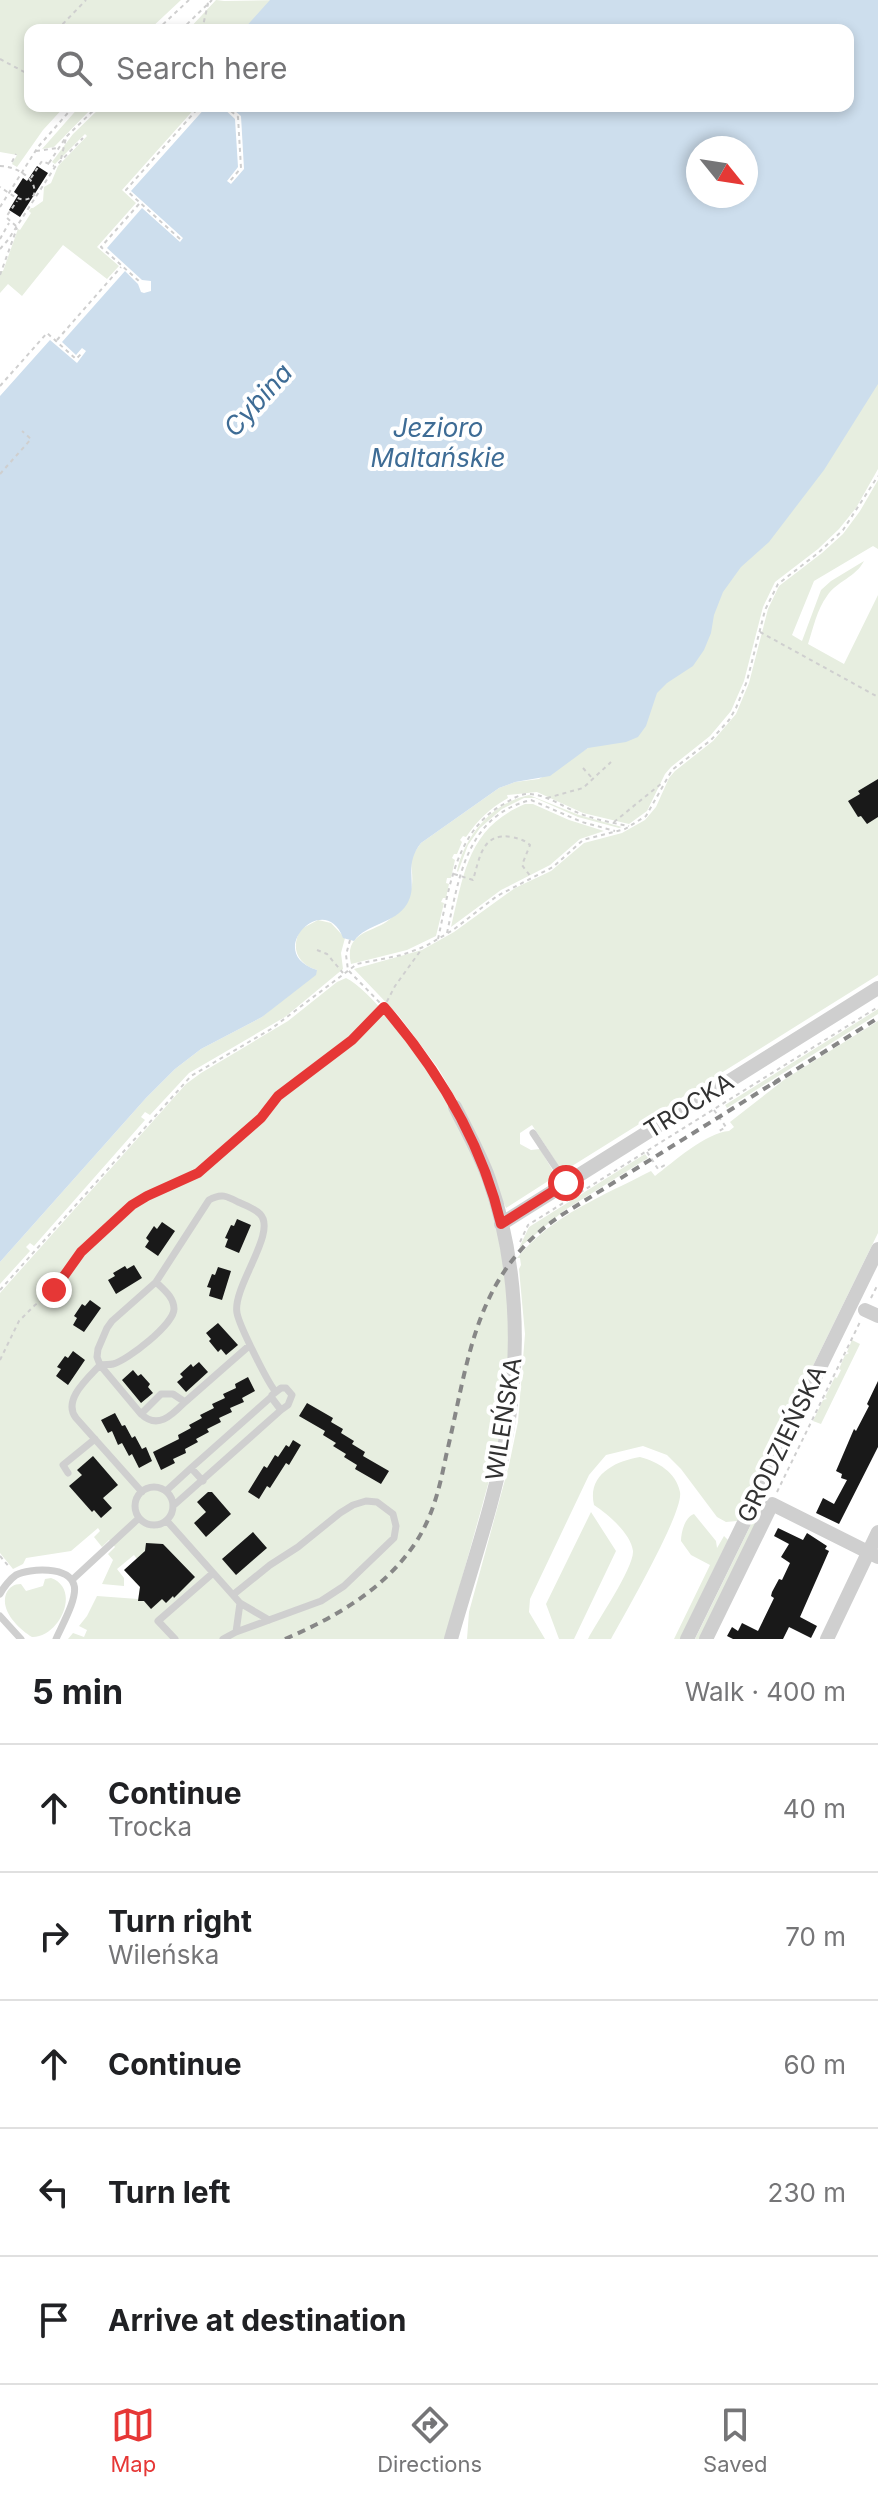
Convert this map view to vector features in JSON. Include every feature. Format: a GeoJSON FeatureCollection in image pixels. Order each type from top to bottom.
{"type":"FeatureCollection","features":[{"type":"Feature","properties":{"kind":"street","name":"TROCKA"},"geometry":{"type":"LineString","coordinates":[[501,1224],[878,988]]}},
{"type":"Feature","properties":{"kind":"street","name":"WILEŃSKA"},"geometry":{"type":"LineString","coordinates":[[451,1639],[500,1464],[511,1404],[515,1356],[509,1263],[501,1224],[481,1159],[455,1107]]}},
{"type":"Feature","properties":{"kind":"street","name":"GRODZIEŃSKA"},"geometry":{"type":"LineString","coordinates":[[687,1639],[756,1497],[865,1310],[878,1249]]}},
{"type":"Feature","properties":{"kind":"street"},"geometry":{"type":"LineString","coordinates":[[706,1639],[774,1498],[873,1554]]}},
{"type":"Feature","properties":{"kind":"street"},"geometry":{"type":"LineString","coordinates":[[827,1639],[873,1554],[878,1532]]}},
{"type":"Feature","properties":{"kind":"lane"},"geometry":{"type":"LineString","coordinates":[[533,1133],[566,1183]]}},
{"type":"Feature","properties":{"kind":"lane"},"geometry":{"type":"LineString","coordinates":[[250,1345],[164,1421],[152,1421],[141,1414],[100,1365],[97,1357],[112,1321],[156,1282],[209,1200],[224,1195],[258,1212],[265,1222],[241,1288],[237,1313],[281,1410]]}},
{"type":"Feature","properties":{"kind":"lane"},"geometry":{"type":"LineString","coordinates":[[142,1492],[71,1411],[70,1405],[100,1365],[114,1364],[124,1359],[168,1325],[174,1310],[173,1302],[156,1282]]}},
{"type":"Feature","properties":{"kind":"lane"},"geometry":{"type":"LineString","coordinates":[[166,1491],[273,1394],[286,1388],[292,1395],[288,1405],[173,1506]]}},
{"type":"Feature","properties":{"kind":"lane"},"geometry":{"type":"LineString","coordinates":[[141,1414],[161,1394],[173,1394],[185,1402]]}},
{"type":"Feature","properties":{"kind":"lane"},"geometry":{"type":"LineString","coordinates":[[68,1473],[63,1465],[95,1439]]}},
{"type":"Feature","properties":{"kind":"lane"},"geometry":{"type":"LineString","coordinates":[[191,1468],[203,1481]]}},
{"type":"Feature","properties":{"kind":"lane"},"geometry":{"type":"LineString","coordinates":[[158,1488],[166,1491],[173,1506],[167,1521],[152,1525],[139,1518],[135,1504],[142,1492],[158,1488]]}},
{"type":"Feature","properties":{"kind":"lane"},"geometry":{"type":"LineString","coordinates":[[756,1497],[774,1498]]}},
{"type":"Feature","properties":{"kind":"lane"},"geometry":{"type":"LineString","coordinates":[[223,1639],[321,1601],[344,1586],[394,1538],[396,1526],[393,1514],[377,1502],[353,1505],[234,1594]]}},
{"type":"Feature","properties":{"kind":"lane"},"geometry":{"type":"LineString","coordinates":[[72,1580],[139,1518]]}},
{"type":"Feature","properties":{"kind":"lane"},"geometry":{"type":"LineString","coordinates":[[167,1521],[240,1603],[269,1620]]}},
{"type":"Feature","properties":{"kind":"lane"},"geometry":{"type":"LineString","coordinates":[[0,1594],[15,1575],[34,1571],[53,1571],[72,1580]]}},
{"type":"Feature","properties":{"kind":"lane"},"geometry":{"type":"LineString","coordinates":[[175,1639],[158,1621],[213,1573]]}},
{"type":"Feature","properties":{"kind":"lane"},"geometry":{"type":"LineString","coordinates":[[56,1639],[74,1596],[72,1580]]}},
{"type":"Feature","properties":{"kind":"lane"},"geometry":{"type":"LineString","coordinates":[[236,1632],[240,1603]]}},
{"type":"Feature","properties":{"kind":"lane"},"geometry":{"type":"LineString","coordinates":[[0,1616],[21,1639]]}},
{"type":"Feature","properties":{"kind":"path"},"geometry":{"type":"LineString","coordinates":[[63,24],[86,0]]}},
{"type":"Feature","properties":{"kind":"path"},"geometry":{"type":"LineString","coordinates":[[163,24],[189,0]]}},
{"type":"Feature","properties":{"kind":"path"},"geometry":{"type":"LineString","coordinates":[[203,24],[208,4],[205,0]]}},
{"type":"Feature","properties":{"kind":"path"},"geometry":{"type":"LineString","coordinates":[[187,24],[212,0]]}},
{"type":"Feature","properties":{"kind":"path"},"geometry":{"type":"LineString","coordinates":[[0,59],[24,72]]}},
{"type":"Feature","properties":{"kind":"path"},"geometry":{"type":"LineString","coordinates":[[0,207],[35,152],[69,112]]}},
{"type":"Feature","properties":{"kind":"path"},"geometry":{"type":"LineString","coordinates":[[49,163],[66,137],[91,112]]}},
{"type":"Feature","properties":{"kind":"path"},"geometry":{"type":"LineString","coordinates":[[180,239],[126,190],[195,112]]}},
{"type":"Feature","properties":{"kind":"path"},"geometry":{"type":"LineString","coordinates":[[230,181],[241,168],[238,117],[232,112]]}},
{"type":"Feature","properties":{"kind":"path"},"geometry":{"type":"LineString","coordinates":[[61,161],[66,137]]}},
{"type":"Feature","properties":{"kind":"path"},"geometry":{"type":"LineString","coordinates":[[0,249],[55,167],[83,138]]}},
{"type":"Feature","properties":{"kind":"path"},"geometry":{"type":"LineString","coordinates":[[35,152],[58,148]]}},
{"type":"Feature","properties":{"kind":"path"},"geometry":{"type":"LineString","coordinates":[[12,162],[16,154]]}},
{"type":"Feature","properties":{"kind":"path"},"geometry":{"type":"LineString","coordinates":[[30,179],[42,161],[55,167]]}},
{"type":"Feature","properties":{"kind":"path"},"geometry":{"type":"LineString","coordinates":[[0,166],[6,165],[21,173],[35,185],[34,195],[26,201],[0,187]]}},
{"type":"Feature","properties":{"kind":"path"},"geometry":{"type":"LineString","coordinates":[[17,227],[6,217],[18,198]]}},
{"type":"Feature","properties":{"kind":"path"},"geometry":{"type":"LineString","coordinates":[[140,203],[101,247],[140,282]]}},
{"type":"Feature","properties":{"kind":"path"},"geometry":{"type":"LineString","coordinates":[[0,239],[10,222]]}},
{"type":"Feature","properties":{"kind":"path"},"geometry":{"type":"LineString","coordinates":[[0,275],[17,227]]}},
{"type":"Feature","properties":{"kind":"path"},"geometry":{"type":"LineString","coordinates":[[56,341],[122,266]]}},
{"type":"Feature","properties":{"kind":"path"},"geometry":{"type":"LineString","coordinates":[[0,386],[47,333],[76,359],[83,352]]}},
{"type":"Feature","properties":{"kind":"path"},"geometry":{"type":"LineString","coordinates":[[0,474],[31,439],[22,431]]}},
{"type":"Feature","properties":{"kind":"path"},"geometry":{"type":"LineString","coordinates":[[0,1290],[191,1076],[271,1029],[348,970],[365,962],[422,948],[447,934],[497,896],[550,869],[587,839],[630,826],[650,811],[672,770],[711,740],[729,720],[742,696],[759,632],[778,584],[843,530],[878,476]]}},
{"type":"Feature","properties":{"kind":"path"},"geometry":{"type":"LineString","coordinates":[[759,632],[878,697]]}},
{"type":"Feature","properties":{"kind":"path"},"geometry":{"type":"LineString","coordinates":[[546,798],[583,788],[611,762]]}},
{"type":"Feature","properties":{"kind":"path"},"geometry":{"type":"LineString","coordinates":[[583,768],[593,779]]}},
{"type":"Feature","properties":{"kind":"path"},"geometry":{"type":"LineString","coordinates":[[613,823],[665,781]]}},
{"type":"Feature","properties":{"kind":"path"},"geometry":{"type":"LineString","coordinates":[[438,939],[462,849],[494,809],[523,794],[533,793],[585,816],[630,826]]}},
{"type":"Feature","properties":{"kind":"path"},"geometry":{"type":"LineString","coordinates":[[447,934],[470,846],[499,813],[524,802],[539,802],[582,822],[616,831]]}},
{"type":"Feature","properties":{"kind":"path"},"geometry":{"type":"LineString","coordinates":[[453,874],[473,880],[486,844],[502,835],[524,840],[530,845],[522,865],[531,877]]}},
{"type":"Feature","properties":{"kind":"path"},"geometry":{"type":"LineString","coordinates":[[350,940],[346,955],[348,970],[414,1041],[455,1107]]}},
{"type":"Feature","properties":{"kind":"path"},"geometry":{"type":"LineString","coordinates":[[0,1360],[19,1321],[49,1296],[90,1243],[138,1200],[198,1173],[261,1118],[278,1096],[352,1040],[384,1007],[422,948]]}},
{"type":"Feature","properties":{"kind":"path"},"geometry":{"type":"LineString","coordinates":[[317,950],[327,954],[343,973]]}},
{"type":"Feature","properties":{"kind":"path"},"geometry":{"type":"LineString","coordinates":[[515,1252],[528,1225],[878,1007]]}},
{"type":"Feature","properties":{"kind":"path"},"geometry":{"type":"LineString","coordinates":[[713,1109],[726,1127],[719,1131]]}},
{"type":"Feature","properties":{"kind":"path"},"geometry":{"type":"LineString","coordinates":[[648,1153],[656,1150]]}},
{"type":"Feature","properties":{"kind":"path"},"geometry":{"type":"LineString","coordinates":[[648,1153],[658,1169],[665,1165]]}},
{"type":"Feature","properties":{"kind":"path"},"geometry":{"type":"LineString","coordinates":[[774,1498],[878,1284]]}},
{"type":"Feature","properties":{"kind":"path"},"geometry":{"type":"LineString","coordinates":[[0,1556],[15,1575]]}},
{"type":"Feature","properties":{"kind":"shaded area"},"geometry":{"type":"Polygon","coordinates":[[[0,0],[181,0],[155,24],[24,24],[24,112],[60,112],[17,167],[12,164],[17,155],[0,152],[0,0]]]}},
{"type":"Feature","properties":{"kind":"shaded area"},"geometry":{"type":"Polygon","coordinates":[[[216,0],[283,0],[265,24],[194,24],[216,0]]]}},
{"type":"Feature","properties":{"kind":"shaded area"},"geometry":{"type":"Polygon","coordinates":[[[75,112],[88,112],[54,147],[42,149],[75,112]]]}},
{"type":"Feature","properties":{"kind":"shaded area"},"geometry":{"type":"Polygon","coordinates":[[[96,112],[192,112],[122,190],[136,203],[97,247],[119,266],[107,279],[63,245],[22,296],[8,284],[0,293],[0,271],[3,271],[18,229],[31,213],[31,208],[43,201],[44,187],[51,183],[58,166],[87,136],[85,134],[55,164],[52,162],[73,134],[96,112]]]}},
{"type":"Feature","properties":{"kind":"shaded area"},"geometry":{"type":"Polygon","coordinates":[[[878,360],[878,469],[856,508],[839,529],[775,582],[763,607],[744,681],[731,711],[710,736],[665,774],[647,811],[629,824],[583,813],[537,792],[507,795],[508,798],[479,820],[460,840],[457,854],[452,858],[455,860],[451,878],[447,878],[446,898],[441,902],[444,903],[436,936],[407,950],[351,964],[352,944],[357,938],[386,922],[407,897],[412,885],[412,860],[421,843],[499,788],[539,779],[588,748],[878,360]]]}},
{"type":"Feature","properties":{"kind":"shaded area"},"geometry":{"type":"Polygon","coordinates":[[[878,480],[878,549],[873,546],[814,581],[792,635],[802,641],[821,590],[864,561],[827,596],[808,644],[844,664],[878,595],[878,975],[564,1171],[532,1125],[520,1133],[520,1144],[531,1150],[540,1149],[556,1176],[506,1208],[459,1104],[438,1068],[399,1016],[354,969],[422,950],[454,932],[515,888],[551,871],[584,843],[622,833],[645,820],[656,807],[675,771],[713,741],[736,714],[749,683],[768,609],[779,586],[843,534],[878,480]]]}},
{"type":"Feature","properties":{"kind":"shaded area"},"geometry":{"type":"Polygon","coordinates":[[[529,795],[579,815],[622,827],[578,817],[535,798],[524,798],[502,809],[480,828],[468,845],[458,872],[466,845],[482,822],[503,805],[529,795]]]}},
{"type":"Feature","properties":{"kind":"shaded area"},"geometry":{"type":"Polygon","coordinates":[[[525,804],[533,804],[604,831],[580,839],[550,865],[501,890],[451,927],[465,871],[480,839],[506,814],[525,804]]]}},
{"type":"Feature","properties":{"kind":"shaded area"},"geometry":{"type":"Polygon","coordinates":[[[318,920],[331,923],[345,938],[341,953],[343,969],[285,1017],[189,1073],[150,1115],[145,1112],[141,1117],[145,1120],[34,1246],[30,1243],[26,1247],[30,1251],[0,1284],[0,1262],[175,1069],[201,1049],[262,1017],[317,970],[300,959],[296,942],[301,929],[318,920]]]}},
{"type":"Feature","properties":{"kind":"shaded area"},"geometry":{"type":"Polygon","coordinates":[[[346,978],[368,995],[393,1023],[426,1067],[447,1103],[468,1142],[484,1182],[503,1262],[509,1344],[504,1412],[492,1468],[445,1639],[68,1639],[73,1633],[84,1637],[87,1630],[79,1626],[97,1596],[138,1599],[140,1587],[148,1579],[144,1576],[136,1583],[124,1570],[137,1559],[134,1555],[117,1569],[124,1578],[124,1586],[102,1584],[113,1560],[108,1554],[115,1547],[109,1540],[102,1547],[94,1537],[100,1531],[98,1528],[71,1551],[26,1558],[23,1564],[13,1569],[0,1553],[0,1293],[186,1084],[288,1021],[346,978]]]}},
{"type":"Feature","properties":{"kind":"shaded area"},"geometry":{"type":"Polygon","coordinates":[[[878,1009],[878,1014],[727,1108],[725,1105],[878,1009]]]}},
{"type":"Feature","properties":{"kind":"shaded area"},"geometry":{"type":"Polygon","coordinates":[[[878,1021],[878,1233],[737,1521],[726,1522],[717,1517],[667,1455],[643,1446],[606,1455],[589,1475],[530,1599],[529,1612],[545,1639],[467,1639],[469,1612],[518,1422],[525,1334],[521,1265],[520,1258],[517,1258],[562,1218],[651,1171],[655,1176],[700,1142],[729,1131],[734,1127],[730,1122],[785,1079],[878,1021]]]}},
{"type":"Feature","properties":{"kind":"shaded area"},"geometry":{"type":"Polygon","coordinates":[[[645,1154],[648,1158],[565,1210],[519,1248],[529,1227],[645,1154]]]}},
{"type":"Feature","properties":{"kind":"shaded area"},"geometry":{"type":"Polygon","coordinates":[[[852,1340],[860,1344],[821,1424],[813,1421],[841,1370],[852,1340]]]}},
{"type":"Feature","properties":{"kind":"shaded area"},"geometry":{"type":"Polygon","coordinates":[[[640,1457],[670,1473],[678,1485],[679,1503],[640,1587],[611,1639],[588,1639],[622,1582],[633,1551],[623,1531],[594,1505],[595,1485],[613,1466],[640,1457]]]}},
{"type":"Feature","properties":{"kind":"shaded area"},"geometry":{"type":"Polygon","coordinates":[[[762,1507],[701,1639],[695,1639],[759,1508],[762,1507]]]}},
{"type":"Feature","properties":{"kind":"shaded area"},"geometry":{"type":"Polygon","coordinates":[[[591,1512],[616,1551],[574,1639],[559,1639],[546,1604],[591,1512]]]}},
{"type":"Feature","properties":{"kind":"shaded area"},"geometry":{"type":"Polygon","coordinates":[[[694,1514],[716,1541],[717,1548],[724,1536],[728,1540],[680,1639],[674,1639],[710,1565],[691,1555],[681,1541],[686,1521],[694,1514]]]}},
{"type":"Feature","properties":{"kind":"shaded area"},"geometry":{"type":"Polygon","coordinates":[[[51,1578],[65,1592],[63,1612],[51,1630],[32,1637],[8,1613],[6,1594],[14,1585],[21,1584],[26,1591],[43,1586],[45,1579],[51,1578]]]}},
{"type":"Feature","properties":{"kind":"water","name":"Jezioro Maltańskie"},"geometry":{"type":"Polygon","coordinates":[[[270,0],[878,0],[878,384],[824,470],[769,542],[741,567],[723,592],[711,633],[693,666],[657,693],[646,726],[638,737],[588,748],[550,776],[499,788],[421,843],[412,860],[410,897],[395,916],[366,930],[354,941],[343,938],[334,925],[324,920],[312,922],[303,929],[296,939],[295,951],[302,962],[317,970],[316,975],[262,1017],[201,1049],[175,1069],[0,1262],[0,396],[50,340],[77,363],[86,351],[82,348],[76,355],[62,342],[125,271],[138,284],[141,292],[151,291],[151,281],[142,280],[107,248],[142,208],[180,242],[183,238],[131,191],[202,112],[854,112],[854,24],[248,24],[270,0]]]}},
{"type":"Feature","properties":{"kind":"pier"},"geometry":{"type":"Polygon","coordinates":[[[227,112],[236,112],[241,116],[244,169],[231,184],[227,181],[238,167],[235,119],[227,112]]]}},
{"type":"Feature","properties":{"kind":"building"},"geometry":{"type":"Polygon","coordinates":[[[37,166],[48,173],[20,217],[9,210],[18,195],[14,192],[23,178],[27,181],[37,166]]]}},
{"type":"Feature","properties":{"kind":"building"},"geometry":{"type":"Polygon","coordinates":[[[878,779],[878,817],[867,824],[861,816],[858,817],[848,801],[878,779]]]}},
{"type":"Feature","properties":{"kind":"building"},"geometry":{"type":"Polygon","coordinates":[[[237,1219],[251,1225],[239,1253],[225,1247],[228,1239],[225,1238],[237,1219]]]}},
{"type":"Feature","properties":{"kind":"building"},"geometry":{"type":"Polygon","coordinates":[[[162,1222],[175,1231],[158,1256],[145,1247],[149,1241],[146,1238],[154,1226],[157,1229],[162,1222]]]}},
{"type":"Feature","properties":{"kind":"building"},"geometry":{"type":"Polygon","coordinates":[[[134,1265],[142,1278],[116,1294],[108,1280],[125,1266],[127,1269],[134,1265]]]}},
{"type":"Feature","properties":{"kind":"building"},"geometry":{"type":"Polygon","coordinates":[[[218,1267],[231,1271],[222,1300],[209,1296],[211,1288],[207,1287],[218,1267]]]}},
{"type":"Feature","properties":{"kind":"building"},"geometry":{"type":"Polygon","coordinates":[[[90,1300],[101,1308],[84,1332],[73,1325],[77,1318],[74,1316],[82,1304],[85,1306],[90,1300]]]}},
{"type":"Feature","properties":{"kind":"building"},"geometry":{"type":"Polygon","coordinates":[[[218,1323],[238,1345],[226,1355],[221,1349],[218,1352],[206,1333],[218,1323]]]}},
{"type":"Feature","properties":{"kind":"building"},"geometry":{"type":"Polygon","coordinates":[[[73,1351],[85,1360],[68,1385],[56,1376],[61,1369],[57,1367],[73,1351]]]}},
{"type":"Feature","properties":{"kind":"building"},"geometry":{"type":"Polygon","coordinates":[[[199,1362],[208,1372],[186,1392],[177,1382],[183,1377],[180,1374],[191,1364],[193,1367],[199,1362]]]}},
{"type":"Feature","properties":{"kind":"building"},"geometry":{"type":"Polygon","coordinates":[[[133,1370],[150,1384],[148,1387],[153,1393],[141,1403],[122,1380],[133,1370]]]}},
{"type":"Feature","properties":{"kind":"building"},"geometry":{"type":"Polygon","coordinates":[[[248,1377],[255,1391],[242,1398],[244,1402],[230,1408],[232,1412],[219,1418],[221,1422],[207,1429],[209,1432],[185,1449],[186,1453],[173,1459],[175,1463],[161,1470],[153,1452],[179,1439],[178,1435],[202,1418],[200,1415],[214,1408],[212,1404],[225,1398],[223,1394],[248,1377]]]}},
{"type":"Feature","properties":{"kind":"building"},"geometry":{"type":"Polygon","coordinates":[[[878,1381],[878,1447],[839,1524],[816,1513],[823,1498],[834,1504],[847,1480],[836,1471],[854,1429],[856,1431],[869,1406],[867,1404],[878,1381]]]}},
{"type":"Feature","properties":{"kind":"building"},"geometry":{"type":"Polygon","coordinates":[[[307,1403],[333,1418],[331,1422],[343,1429],[341,1433],[365,1452],[363,1456],[389,1471],[381,1484],[355,1469],[357,1465],[333,1446],[336,1443],[323,1435],[325,1431],[299,1416],[307,1403]]]}},
{"type":"Feature","properties":{"kind":"building"},"geometry":{"type":"Polygon","coordinates":[[[115,1413],[142,1449],[146,1447],[152,1461],[139,1468],[122,1443],[118,1445],[112,1431],[108,1433],[101,1420],[115,1413]]]}},
{"type":"Feature","properties":{"kind":"building"},"geometry":{"type":"Polygon","coordinates":[[[293,1440],[301,1445],[270,1488],[267,1486],[259,1499],[248,1492],[264,1466],[267,1468],[275,1455],[278,1457],[293,1440]]]}},
{"type":"Feature","properties":{"kind":"building"},"geometry":{"type":"Polygon","coordinates":[[[93,1456],[118,1485],[103,1498],[112,1508],[101,1518],[69,1486],[82,1475],[77,1470],[93,1456]]]}},
{"type":"Feature","properties":{"kind":"building"},"geometry":{"type":"Polygon","coordinates":[[[212,1492],[231,1514],[206,1537],[194,1523],[206,1512],[197,1502],[212,1492]]]}},
{"type":"Feature","properties":{"kind":"building"},"geometry":{"type":"Polygon","coordinates":[[[778,1528],[803,1540],[807,1533],[827,1546],[825,1549],[829,1551],[800,1617],[817,1626],[811,1638],[789,1627],[783,1639],[733,1639],[727,1636],[732,1627],[738,1631],[742,1623],[758,1631],[774,1598],[772,1592],[790,1563],[781,1557],[789,1544],[774,1536],[778,1528]]]}},
{"type":"Feature","properties":{"kind":"building"},"geometry":{"type":"Polygon","coordinates":[[[253,1532],[267,1548],[236,1575],[222,1559],[253,1532]]]}},
{"type":"Feature","properties":{"kind":"building"},"geometry":{"type":"Polygon","coordinates":[[[146,1543],[163,1544],[195,1577],[174,1598],[166,1603],[162,1599],[151,1609],[144,1601],[138,1601],[140,1587],[124,1570],[145,1551],[146,1543]]]}},
{"type":"Feature","properties":{"kind":"railway"},"geometry":{"type":"LineString","coordinates":[[773,1084],[878,1018]]}},
{"type":"Feature","properties":{"kind":"railway"},"geometry":{"type":"LineString","coordinates":[[285,1639],[358,1600],[390,1574],[416,1542],[438,1490],[479,1322],[509,1265],[531,1239],[560,1216],[780,1079]]}},
{"type":"Feature","properties":{"kind":"route"},"geometry":{"type":"LineString","coordinates":[[54,1290],[81,1252],[132,1205],[198,1173],[261,1118],[278,1096],[352,1040],[384,1007],[414,1041],[455,1107],[481,1159],[501,1224],[566,1183]]}},
{"type":"Feature","properties":{"kind":"water label","name":"Cybina"},"geometry":{"type":"Point","coordinates":[258,400]}}]}
